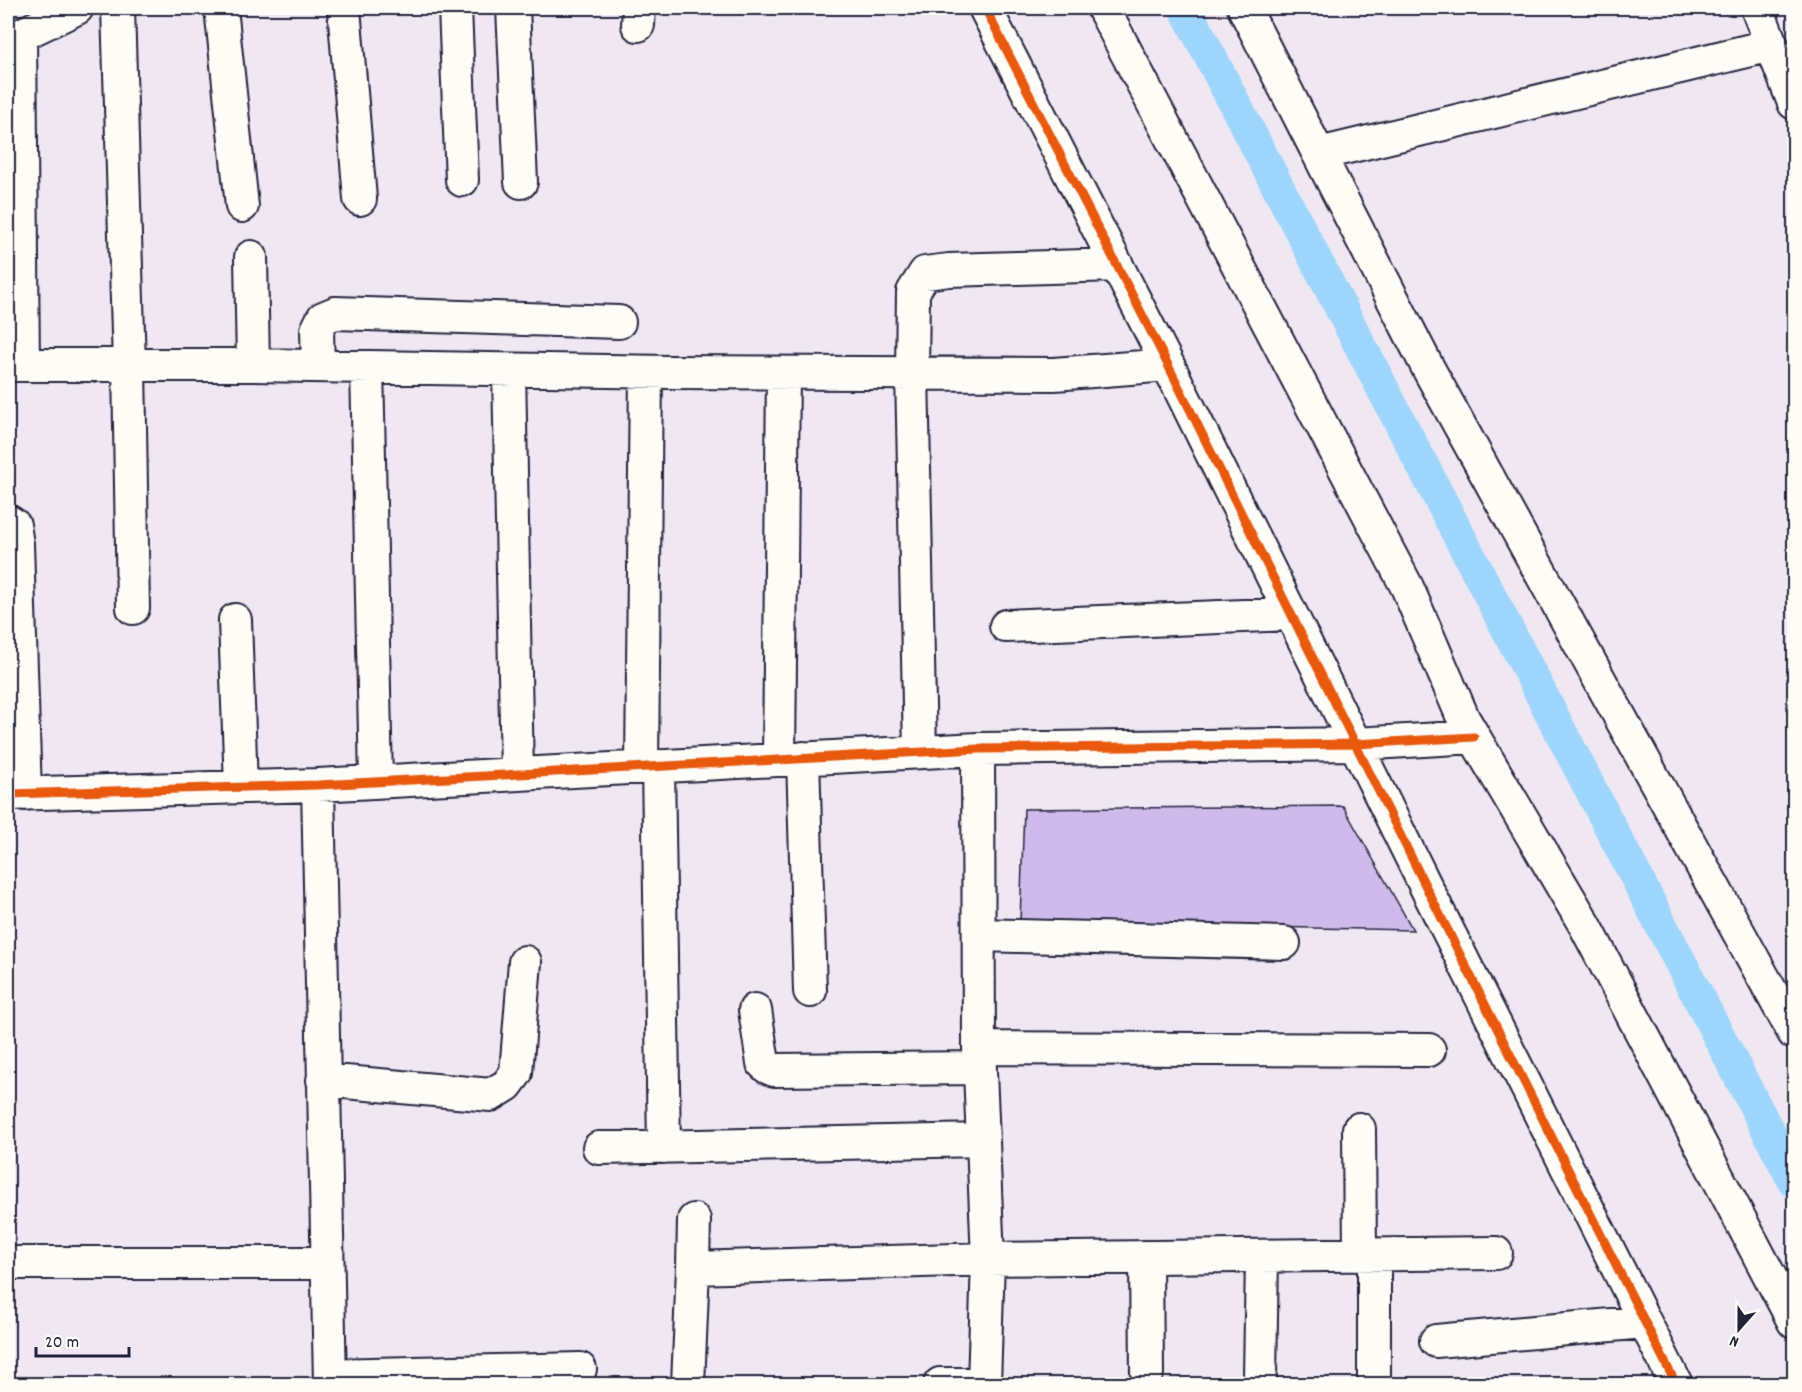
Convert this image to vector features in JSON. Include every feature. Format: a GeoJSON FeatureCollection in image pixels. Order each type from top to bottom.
{"type":"FeatureCollection","features":[{"type":"Feature","properties":{"kind":"street"},"geometry":{"type":"LineString","coordinates":[[77,8],[14,38],[15,365],[254,365],[646,372],[1054,374],[1168,365]]}},
{"type":"Feature","properties":{"kind":"street"},"geometry":{"type":"LineString","coordinates":[[118,8],[129,365],[133,608]]}},
{"type":"Feature","properties":{"kind":"street"},"geometry":{"type":"LineString","coordinates":[[221,8],[242,206]]}},
{"type":"Feature","properties":{"kind":"street"},"geometry":{"type":"LineString","coordinates":[[344,8],[360,199]]}},
{"type":"Feature","properties":{"kind":"street"},"geometry":{"type":"LineString","coordinates":[[455,8],[462,180]]}},
{"type":"Feature","properties":{"kind":"street"},"geometry":{"type":"LineString","coordinates":[[513,8],[521,182]]}},
{"type":"Feature","properties":{"kind":"street"},"geometry":{"type":"LineString","coordinates":[[985,8],[1168,365],[1676,1384]]}},
{"type":"Feature","properties":{"kind":"street"},"geometry":{"type":"LineString","coordinates":[[1103,8],[1407,586],[1464,720],[1585,925],[1794,1322]]}},
{"type":"Feature","properties":{"kind":"street"},"geometry":{"type":"LineString","coordinates":[[1244,8],[1428,368],[1794,1033]]}},
{"type":"Feature","properties":{"kind":"street"},"geometry":{"type":"LineString","coordinates":[[1757,8],[1794,103]]}},
{"type":"Feature","properties":{"kind":"street"},"geometry":{"type":"LineString","coordinates":[[1319,154],[1772,45]]}},
{"type":"Feature","properties":{"kind":"street"},"geometry":{"type":"LineString","coordinates":[[251,257],[254,365]]}},
{"type":"Feature","properties":{"kind":"street"},"geometry":{"type":"LineString","coordinates":[[920,752],[912,373],[913,292],[925,273],[950,270],[1117,265]]}},
{"type":"Feature","properties":{"kind":"street"},"geometry":{"type":"LineString","coordinates":[[318,366],[317,330],[323,318],[335,314],[620,322]]}},
{"type":"Feature","properties":{"kind":"street"},"geometry":{"type":"LineString","coordinates":[[368,368],[376,781]]}},
{"type":"Feature","properties":{"kind":"street"},"geometry":{"type":"LineString","coordinates":[[509,370],[517,774]]}},
{"type":"Feature","properties":{"kind":"street"},"geometry":{"type":"LineString","coordinates":[[646,372],[650,767],[664,1147]]}},
{"type":"Feature","properties":{"kind":"street"},"geometry":{"type":"LineString","coordinates":[[783,373],[791,759],[810,991]]}},
{"type":"Feature","properties":{"kind":"street"},"geometry":{"type":"LineString","coordinates":[[8,521],[14,525],[17,544],[16,794],[318,784],[978,749],[1356,744],[1474,737]]}},
{"type":"Feature","properties":{"kind":"street"},"geometry":{"type":"LineString","coordinates":[[1006,627],[1291,614]]}},
{"type":"Feature","properties":{"kind":"street"},"geometry":{"type":"LineString","coordinates":[[235,620],[241,787]]}},
{"type":"Feature","properties":{"kind":"street"},"geometry":{"type":"LineString","coordinates":[[940,1384],[984,1384],[988,1259],[980,1058],[978,749]]}},
{"type":"Feature","properties":{"kind":"street"},"geometry":{"type":"LineString","coordinates":[[318,784],[330,1380],[580,1369]]}},
{"type":"Feature","properties":{"kind":"street"},"geometry":{"type":"LineString","coordinates":[[979,935],[1284,943]]}},
{"type":"Feature","properties":{"kind":"street"},"geometry":{"type":"LineString","coordinates":[[324,1080],[491,1095],[507,1085],[516,1073],[525,962]]}},
{"type":"Feature","properties":{"kind":"street"},"geometry":{"type":"LineString","coordinates":[[755,1010],[763,1063],[774,1070],[980,1058],[1429,1050]]}},
{"type":"Feature","properties":{"kind":"street"},"geometry":{"type":"LineString","coordinates":[[1359,1129],[1374,1384]]}},
{"type":"Feature","properties":{"kind":"street"},"geometry":{"type":"LineString","coordinates":[[599,1148],[982,1140]]}},
{"type":"Feature","properties":{"kind":"street"},"geometry":{"type":"LineString","coordinates":[[688,1384],[694,1220]]}},
{"type":"Feature","properties":{"kind":"street"},"geometry":{"type":"LineString","coordinates":[[693,1268],[988,1259],[1496,1253]]}},
{"type":"Feature","properties":{"kind":"street"},"geometry":{"type":"LineString","coordinates":[[1146,1257],[1147,1372]]}},
{"type":"Feature","properties":{"kind":"street"},"geometry":{"type":"LineString","coordinates":[[1260,1377],[1262,1257]]}},
{"type":"Feature","properties":{"kind":"street"},"geometry":{"type":"LineString","coordinates":[[8,1263],[327,1263]]}},
{"type":"Feature","properties":{"kind":"street"},"geometry":{"type":"LineString","coordinates":[[1436,1341],[1644,1322]]}},
{"type":"Feature","properties":{"kind":"building"},"geometry":{"type":"Polygon","coordinates":[[[1343,806],[1413,930],[1020,922],[1024,809],[1343,806]]]}},
{"type":"Feature","properties":{"kind":"waterway"},"geometry":{"type":"LineString","coordinates":[[1185,8],[1794,1181]]}},
{"type":"Feature","properties":{"kind":"cycle path"},"geometry":{"type":"LineString","coordinates":[[985,8],[1168,365],[1428,891],[1676,1384]]}},
{"type":"Feature","properties":{"kind":"cycle path"},"geometry":{"type":"LineString","coordinates":[[8,794],[318,785],[978,749],[1356,744],[1474,737]]}}]}
